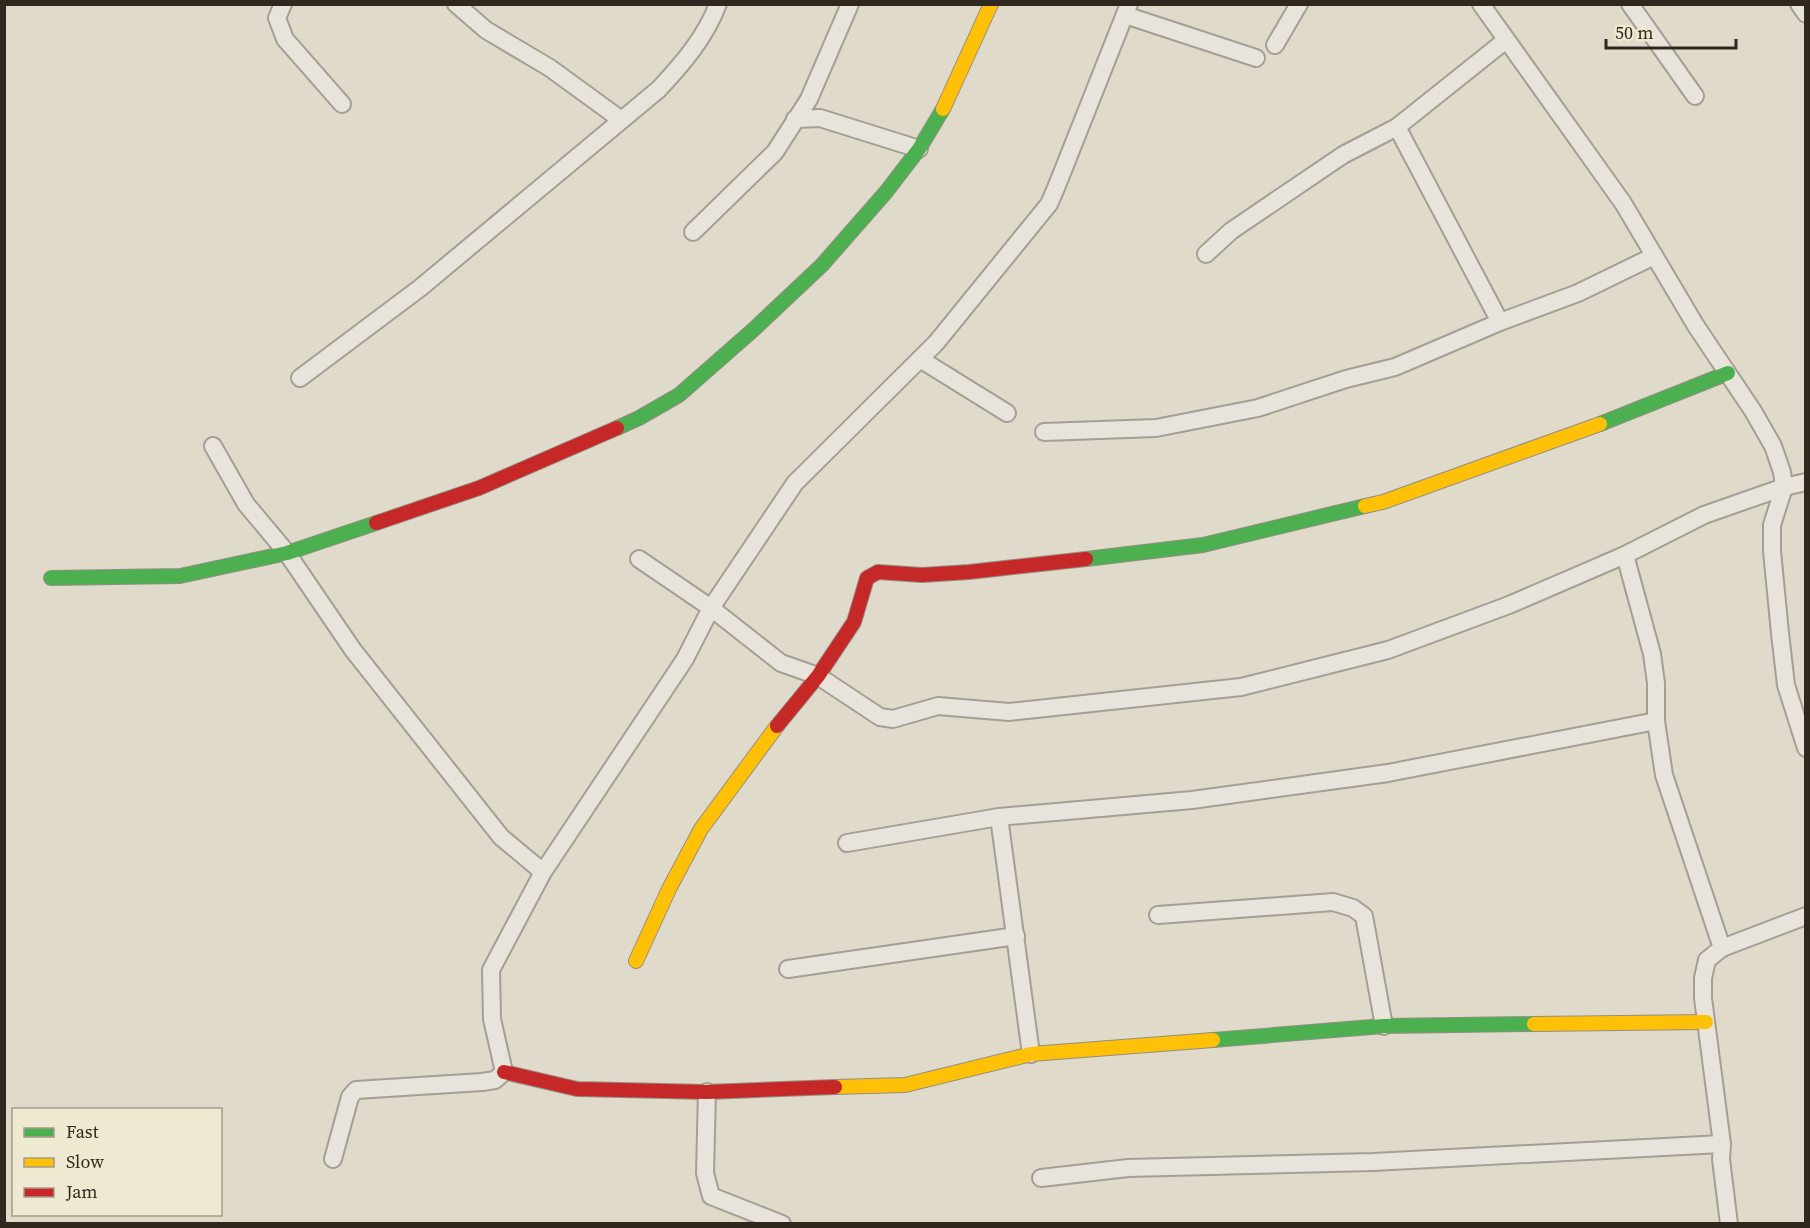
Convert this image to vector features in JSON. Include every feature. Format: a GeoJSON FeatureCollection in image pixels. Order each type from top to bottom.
{"type":"FeatureCollection","features":[{"type":"Feature","properties":{"kind":"street"},"geometry":{"type":"LineString","coordinates":[[283,4],[277,18],[285,39],[342,104]]}},
{"type":"Feature","properties":{"kind":"street"},"geometry":{"type":"LineString","coordinates":[[456,4],[486,30],[550,68],[620,119]]}},
{"type":"Feature","properties":{"kind":"street"},"geometry":{"type":"LineString","coordinates":[[300,378],[420,288],[620,119],[659,89],[688,57],[706,32],[718,4]]}},
{"type":"Feature","properties":{"kind":"street"},"geometry":{"type":"LineString","coordinates":[[693,232],[775,152],[808,99],[850,4]]}},
{"type":"Feature","properties":{"kind":"street"},"geometry":{"type":"LineString","coordinates":[[51,578],[180,576],[287,553],[479,488],[639,418],[679,395],[822,265],[886,192],[919,149],[941,113],[991,4]]}},
{"type":"Feature","properties":{"kind":"street"},"geometry":{"type":"LineString","coordinates":[[1275,45],[1299,4]]}},
{"type":"Feature","properties":{"kind":"street"},"geometry":{"type":"LineString","coordinates":[[1481,4],[1623,203],[1773,446],[1784,486],[1772,525],[1772,551],[1786,685],[1806,748]]}},
{"type":"Feature","properties":{"kind":"street"},"geometry":{"type":"LineString","coordinates":[[1630,4],[1695,96]]}},
{"type":"Feature","properties":{"kind":"street"},"geometry":{"type":"LineString","coordinates":[[1799,4],[1806,14]]}},
{"type":"Feature","properties":{"kind":"street"},"geometry":{"type":"LineString","coordinates":[[504,1072],[492,1019],[491,970],[543,872],[686,659],[711,608],[795,483],[936,343],[1049,204],[1127,10],[1256,58]]}},
{"type":"Feature","properties":{"kind":"street"},"geometry":{"type":"LineString","coordinates":[[1206,254],[1232,231],[1343,155],[1397,127],[1506,40]]}},
{"type":"Feature","properties":{"kind":"street"},"geometry":{"type":"LineString","coordinates":[[795,119],[820,118],[919,149]]}},
{"type":"Feature","properties":{"kind":"street"},"geometry":{"type":"LineString","coordinates":[[1397,127],[1500,322]]}},
{"type":"Feature","properties":{"kind":"street"},"geometry":{"type":"LineString","coordinates":[[1044,432],[1156,428],[1258,408],[1346,379],[1395,367],[1500,322],[1578,293],[1654,256]]}},
{"type":"Feature","properties":{"kind":"street"},"geometry":{"type":"LineString","coordinates":[[920,359],[1007,413]]}},
{"type":"Feature","properties":{"kind":"street"},"geometry":{"type":"LineString","coordinates":[[636,961],[701,829],[759,748],[818,676],[854,622],[867,578],[878,572],[922,575],[969,572],[1203,546],[1383,502],[1599,425],[1728,374]]}},
{"type":"Feature","properties":{"kind":"street"},"geometry":{"type":"LineString","coordinates":[[213,446],[246,504],[287,553],[353,650],[501,837],[543,872]]}},
{"type":"Feature","properties":{"kind":"street"},"geometry":{"type":"LineString","coordinates":[[639,559],[711,608],[781,663],[818,676],[880,717],[893,719],[938,706],[1009,712],[1241,687],[1388,650],[1509,605],[1625,555],[1704,515],[1784,486],[1806,482]]}},
{"type":"Feature","properties":{"kind":"street"},"geometry":{"type":"LineString","coordinates":[[1625,555],[1652,654],[1656,683],[1656,721],[1664,775],[1722,948]]}},
{"type":"Feature","properties":{"kind":"street"},"geometry":{"type":"LineString","coordinates":[[847,843],[999,817],[1192,800],[1388,773],[1656,721]]}},
{"type":"Feature","properties":{"kind":"street"},"geometry":{"type":"LineString","coordinates":[[999,817],[1031,1054]]}},
{"type":"Feature","properties":{"kind":"street"},"geometry":{"type":"LineString","coordinates":[[1158,915],[1333,902],[1353,908],[1364,916],[1384,1026]]}},
{"type":"Feature","properties":{"kind":"street"},"geometry":{"type":"LineString","coordinates":[[1729,1224],[1721,1159],[1722,1144],[1706,1022],[1703,978],[1707,960],[1722,948],[1806,915]]}},
{"type":"Feature","properties":{"kind":"street"},"geometry":{"type":"LineString","coordinates":[[788,969],[1016,936]]}},
{"type":"Feature","properties":{"kind":"street"},"geometry":{"type":"LineString","coordinates":[[504,1072],[578,1089],[707,1092],[905,1085],[1031,1054],[1384,1026],[1706,1022]]}},
{"type":"Feature","properties":{"kind":"street"},"geometry":{"type":"LineString","coordinates":[[333,1159],[350,1097],[356,1090],[482,1082],[495,1080],[504,1072]]}},
{"type":"Feature","properties":{"kind":"street"},"geometry":{"type":"LineString","coordinates":[[707,1092],[705,1173],[711,1196],[782,1224]]}},
{"type":"Feature","properties":{"kind":"street"},"geometry":{"type":"LineString","coordinates":[[1041,1178],[1128,1168],[1373,1162],[1722,1144]]}},
{"type":"Feature","properties":{"kind":"traffic: fast"},"geometry":{"type":"LineString","coordinates":[[617,428],[679,395],[822,265],[886,192],[919,149],[943,109]]}},
{"type":"Feature","properties":{"kind":"traffic: fast"},"geometry":{"type":"LineString","coordinates":[[1600,424],[1728,373]]}},
{"type":"Feature","properties":{"kind":"traffic: fast"},"geometry":{"type":"LineString","coordinates":[[1086,559],[1203,545],[1365,506]]}},
{"type":"Feature","properties":{"kind":"traffic: fast"},"geometry":{"type":"LineString","coordinates":[[51,578],[180,576],[287,553],[376,523]]}},
{"type":"Feature","properties":{"kind":"traffic: fast"},"geometry":{"type":"LineString","coordinates":[[1213,1040],[1384,1026],[1534,1024]]}},
{"type":"Feature","properties":{"kind":"traffic: slow"},"geometry":{"type":"LineString","coordinates":[[943,109],[991,4]]}},
{"type":"Feature","properties":{"kind":"traffic: slow"},"geometry":{"type":"LineString","coordinates":[[1365,506],[1383,502],[1600,424]]}},
{"type":"Feature","properties":{"kind":"traffic: slow"},"geometry":{"type":"LineString","coordinates":[[636,961],[669,889],[701,829],[777,726]]}},
{"type":"Feature","properties":{"kind":"traffic: slow"},"geometry":{"type":"LineString","coordinates":[[1534,1024],[1706,1022]]}},
{"type":"Feature","properties":{"kind":"traffic: slow"},"geometry":{"type":"LineString","coordinates":[[835,1087],[905,1085],[1031,1054],[1213,1040]]}},
{"type":"Feature","properties":{"kind":"traffic: jam"},"geometry":{"type":"LineString","coordinates":[[376,523],[479,488],[617,428]]}},
{"type":"Feature","properties":{"kind":"traffic: jam"},"geometry":{"type":"LineString","coordinates":[[777,726],[818,676],[854,622],[867,578],[878,572],[922,575],[1086,559]]}},
{"type":"Feature","properties":{"kind":"traffic: jam"},"geometry":{"type":"LineString","coordinates":[[504,1072],[577,1089],[707,1092],[835,1087]]}}]}
